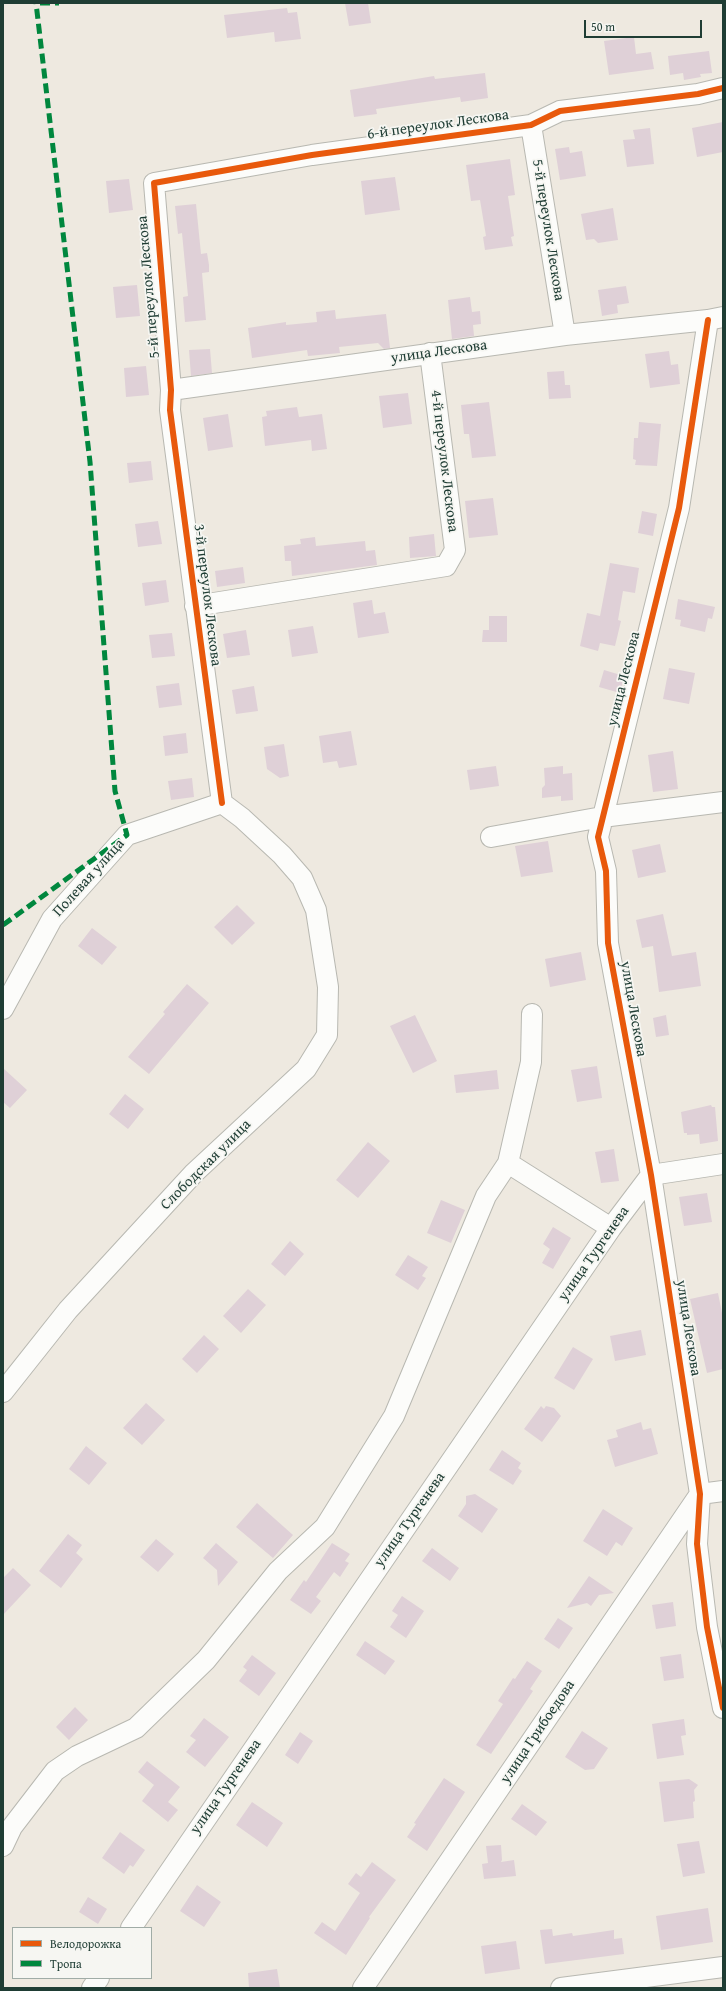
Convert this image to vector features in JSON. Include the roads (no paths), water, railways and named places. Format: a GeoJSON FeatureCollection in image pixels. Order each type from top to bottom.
{"type":"FeatureCollection","features":[{"type":"Feature","properties":{"kind":"street","name":"6-й переулок Лескова"},"geometry":{"type":"LineString","coordinates":[[154,183],[312,155],[531,125],[560,111],[698,94],[723,88]]}},
{"type":"Feature","properties":{"kind":"street","name":"5-й переулок Лескова"},"geometry":{"type":"LineString","coordinates":[[531,125],[565,335]]}},
{"type":"Feature","properties":{"kind":"street","name":"5-й переулок Лескова"},"geometry":{"type":"LineString","coordinates":[[154,183],[171,390]]}},
{"type":"Feature","properties":{"kind":"street","name":"улица Лескова"},"geometry":{"type":"LineString","coordinates":[[171,390],[565,335],[715,318],[680,508],[598,837],[606,871],[608,943],[651,1175],[700,1494],[697,1544],[707,1627],[723,1708]]}},
{"type":"Feature","properties":{"kind":"street","name":"4-й переулок Лескова"},"geometry":{"type":"LineString","coordinates":[[430,353],[455,550],[446,566]]}},
{"type":"Feature","properties":{"kind":"street","name":"3-й переулок Лескова"},"geometry":{"type":"LineString","coordinates":[[171,390],[170,410],[222,803]]}},
{"type":"Feature","properties":{"kind":"street","name":"3-й переулок Лескова"},"geometry":{"type":"LineString","coordinates":[[195,606],[446,566]]}},
{"type":"Feature","properties":{"kind":"street"},"geometry":{"type":"LineString","coordinates":[[491,837],[602,817],[723,802]]}},
{"type":"Feature","properties":{"kind":"street","name":"Слободская улица"},"geometry":{"type":"LineString","coordinates":[[3,1392],[68,1310],[194,1173],[306,1069],[327,1034],[328,987],[316,910],[302,878],[282,855],[242,818],[222,803]]}},
{"type":"Feature","properties":{"kind":"street","name":"Полевая улица"},"geometry":{"type":"LineString","coordinates":[[3,1009],[52,919],[127,836],[222,803]]}},
{"type":"Feature","properties":{"kind":"street"},"geometry":{"type":"LineString","coordinates":[[3,1846],[12,1827],[55,1771],[77,1756],[136,1728],[206,1660],[278,1571],[325,1527],[394,1416],[486,1196],[508,1163],[531,1062],[532,1014]]}},
{"type":"Feature","properties":{"kind":"street"},"geometry":{"type":"LineString","coordinates":[[508,1163],[611,1228]]}},
{"type":"Feature","properties":{"kind":"street"},"geometry":{"type":"LineString","coordinates":[[651,1175],[723,1164]]}},
{"type":"Feature","properties":{"kind":"street","name":"улица Тургенева"},"geometry":{"type":"LineString","coordinates":[[132,1927],[611,1228],[651,1175]]}},
{"type":"Feature","properties":{"kind":"street"},"geometry":{"type":"LineString","coordinates":[[700,1494],[723,1491]]}},
{"type":"Feature","properties":{"kind":"street","name":"улица Грибоедова"},"geometry":{"type":"LineString","coordinates":[[363,1988],[700,1494]]}},
{"type":"Feature","properties":{"kind":"street"},"geometry":{"type":"LineString","coordinates":[[561,1988],[723,1967]]}},
{"type":"Feature","properties":{"kind":"street"},"geometry":{"type":"LineString","coordinates":[[92,1988],[98,1979]]}}]}
